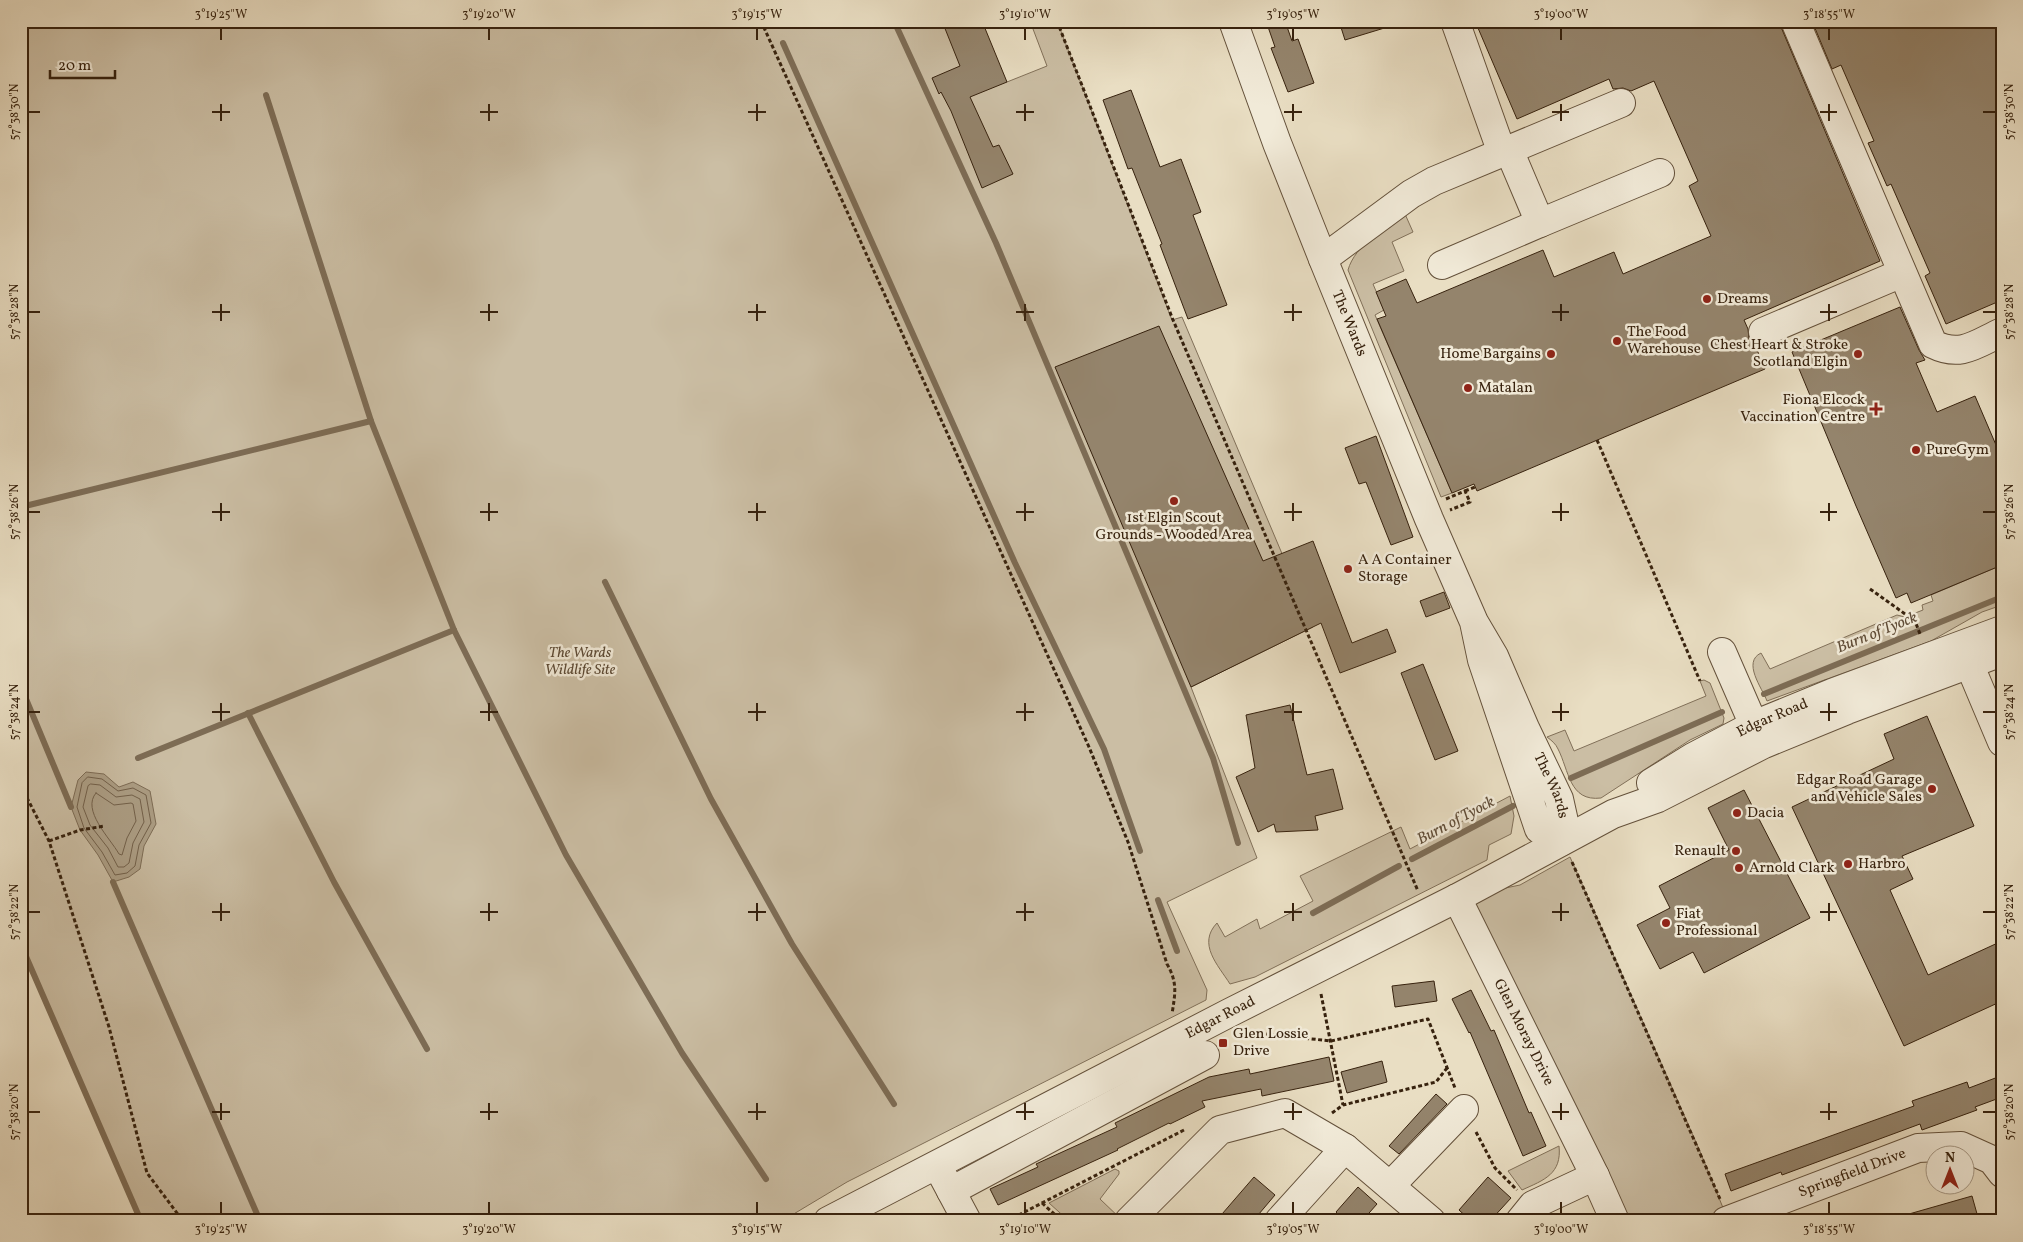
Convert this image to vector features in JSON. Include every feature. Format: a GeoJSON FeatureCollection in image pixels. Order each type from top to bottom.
{"type":"FeatureCollection","features":[{"type":"Feature","properties":{"kind":"street","name":"The Wards"},"geometry":{"type":"LineString","coordinates":[[1233,21],[1277,143],[1429,520],[1474,622],[1494,656],[1562,809],[1565,826],[1556,843]]}},
{"type":"Feature","properties":{"kind":"street"},"geometry":{"type":"LineString","coordinates":[[1455,21],[1506,151],[1540,224]]}},
{"type":"Feature","properties":{"kind":"street"},"geometry":{"type":"LineString","coordinates":[[1795,21],[1933,344],[1944,349],[1964,350],[2002,332]]}},
{"type":"Feature","properties":{"kind":"street"},"geometry":{"type":"LineString","coordinates":[[1323,259],[1411,194],[1434,181],[1621,103]]}},
{"type":"Feature","properties":{"kind":"street"},"geometry":{"type":"LineString","coordinates":[[1442,265],[1660,174]]}},
{"type":"Feature","properties":{"kind":"street"},"geometry":{"type":"LineString","coordinates":[[1763,332],[1902,273]]}},
{"type":"Feature","properties":{"kind":"street","name":"The Wards"},"geometry":{"type":"LineString","coordinates":[[1474,622],[1482,660],[1556,843]]}},
{"type":"Feature","properties":{"kind":"street","name":"Edgar Road"},"geometry":{"type":"LineString","coordinates":[[828,1221],[1457,898],[1556,843],[1604,819],[1658,798],[1759,735],[1847,710],[1966,655],[2002,630]]}},
{"type":"Feature","properties":{"kind":"street"},"geometry":{"type":"LineString","coordinates":[[1722,652],[1759,735]]}},
{"type":"Feature","properties":{"kind":"street","name":"Edgar Road"},"geometry":{"type":"LineString","coordinates":[[1966,655],[2002,652]]}},
{"type":"Feature","properties":{"kind":"street"},"geometry":{"type":"LineString","coordinates":[[1966,655],[2002,742]]}},
{"type":"Feature","properties":{"kind":"street"},"geometry":{"type":"LineString","coordinates":[[1562,809],[1574,817],[1604,819]]}},
{"type":"Feature","properties":{"kind":"street","name":"Glen Moray Drive"},"geometry":{"type":"LineString","coordinates":[[1457,898],[1595,1176],[1615,1221]]}},
{"type":"Feature","properties":{"kind":"street"},"geometry":{"type":"LineString","coordinates":[[951,1191],[1205,1055]]}},
{"type":"Feature","properties":{"kind":"street"},"geometry":{"type":"LineString","coordinates":[[1390,1186],[1464,1109]]}},
{"type":"Feature","properties":{"kind":"street"},"geometry":{"type":"LineString","coordinates":[[1129,1220],[1220,1130],[1285,1113],[1344,1148],[1431,1221]]}},
{"type":"Feature","properties":{"kind":"street","name":"Springfield Drive"},"geometry":{"type":"LineString","coordinates":[[1727,1220],[1761,1214],[1918,1148],[1961,1146],[1992,1160],[2002,1173]]}},
{"type":"Feature","properties":{"kind":"street"},"geometry":{"type":"LineString","coordinates":[[1279,1221],[1344,1148]]}},
{"type":"Feature","properties":{"kind":"street"},"geometry":{"type":"LineString","coordinates":[[936,1164],[967,1221]]}},
{"type":"Feature","properties":{"kind":"street"},"geometry":{"type":"LineString","coordinates":[[1526,1213],[1595,1176]]}},
{"type":"Feature","properties":{"kind":"path"},"geometry":{"type":"LineString","coordinates":[[762,21],[1089,747],[1128,842],[1168,964],[1174,976],[1176,992],[1168,1045]]}},
{"type":"Feature","properties":{"kind":"path"},"geometry":{"type":"LineString","coordinates":[[1057,21],[1172,320],[1428,913]]}},
{"type":"Feature","properties":{"kind":"path"},"geometry":{"type":"LineString","coordinates":[[1597,440],[1700,681]]}},
{"type":"Feature","properties":{"kind":"path"},"geometry":{"type":"LineString","coordinates":[[1448,498],[1475,487]]}},
{"type":"Feature","properties":{"kind":"path"},"geometry":{"type":"LineString","coordinates":[[1465,491],[1470,502]]}},
{"type":"Feature","properties":{"kind":"path"},"geometry":{"type":"LineString","coordinates":[[1870,589],[1915,620]]}},
{"type":"Feature","properties":{"kind":"path"},"geometry":{"type":"LineString","coordinates":[[21,786],[49,841],[109,1027],[147,1173],[183,1221]]}},
{"type":"Feature","properties":{"kind":"path"},"geometry":{"type":"LineString","coordinates":[[49,841],[80,830],[105,826]]}},
{"type":"Feature","properties":{"kind":"path"},"geometry":{"type":"LineString","coordinates":[[1556,843],[1699,1149],[1727,1220]]}},
{"type":"Feature","properties":{"kind":"path"},"geometry":{"type":"LineString","coordinates":[[1316,969],[1343,1105]]}},
{"type":"Feature","properties":{"kind":"path"},"geometry":{"type":"LineString","coordinates":[[1241,1031],[1331,1041],[1428,1019],[1464,1109],[1495,1168],[1526,1213]]}},
{"type":"Feature","properties":{"kind":"path"},"geometry":{"type":"LineString","coordinates":[[1312,1129],[1343,1105],[1436,1082],[1447,1068]]}},
{"type":"Feature","properties":{"kind":"path"},"geometry":{"type":"LineString","coordinates":[[1007,1221],[1188,1128]]}},
{"type":"Feature","properties":{"kind":"path"},"geometry":{"type":"LineString","coordinates":[[1042,1202],[1062,1221]]}},
{"type":"Feature","properties":{"kind":"green space","name":"The Wards Wildlife Site"},"geometry":{"type":"Polygon","coordinates":[[[21,21],[942,21],[1007,82],[1047,66],[1030,21],[1057,21],[1172,320],[1182,317],[1313,627],[1191,687],[1257,858],[1167,902],[1207,990],[1206,1000],[847,1182],[782,1221],[141,1221],[21,945],[21,21]]]}},
{"type":"Feature","properties":{"kind":"green space"},"geometry":{"type":"Polygon","coordinates":[[[1405,214],[1413,232],[1392,242],[1404,271],[1373,284],[1384,310],[1375,315],[1452,493],[1441,497],[1348,270],[1357,253],[1364,245],[1380,231],[1405,214]]]}},
{"type":"Feature","properties":{"kind":"green space"},"geometry":{"type":"Polygon","coordinates":[[[2002,565],[2002,605],[1982,612],[1931,641],[1767,701],[1753,669],[1753,662],[1761,653],[1770,669],[1897,615],[1905,617],[1923,610],[1922,605],[1933,601],[1931,595],[2002,565]]]}},
{"type":"Feature","properties":{"kind":"green space"},"geometry":{"type":"Polygon","coordinates":[[[1704,680],[1710,683],[1724,718],[1723,724],[1690,740],[1601,798],[1590,798],[1576,790],[1557,747],[1547,737],[1565,730],[1574,751],[1706,696],[1700,681],[1704,680]]]}},
{"type":"Feature","properties":{"kind":"green space"},"geometry":{"type":"Polygon","coordinates":[[[1510,796],[1514,816],[1511,834],[1489,845],[1487,860],[1255,977],[1230,984],[1215,962],[1209,947],[1209,939],[1211,931],[1217,923],[1225,937],[1257,919],[1260,929],[1313,901],[1300,876],[1401,827],[1410,849],[1510,796]]]}},
{"type":"Feature","properties":{"kind":"green space"},"geometry":{"type":"Polygon","coordinates":[[[1570,857],[1699,1149],[1728,1220],[1763,1221],[1615,1221],[1457,898],[1520,885],[1570,857]]]}},
{"type":"Feature","properties":{"kind":"green space"},"geometry":{"type":"Polygon","coordinates":[[[1559,1146],[1558,1163],[1550,1175],[1522,1190],[1508,1171],[1559,1146]]]}},
{"type":"Feature","properties":{"kind":"green space"},"geometry":{"type":"Polygon","coordinates":[[[1115,1169],[1119,1171],[1119,1174],[1100,1199],[1123,1221],[1069,1221],[1049,1203],[1115,1169]]]}},
{"type":"Feature","properties":{"kind":"water"},"geometry":{"type":"Polygon","coordinates":[[[86,772],[104,774],[119,787],[133,782],[150,791],[156,824],[144,846],[140,869],[129,877],[113,882],[98,855],[80,830],[71,807],[78,780],[86,772]]]}},
{"type":"Feature","properties":{"kind":"building"},"geometry":{"type":"Polygon","coordinates":[[[942,21],[982,21],[1007,82],[970,97],[993,147],[999,145],[1013,174],[982,188],[951,111],[941,92],[939,94],[932,78],[960,66],[942,21]]]}},
{"type":"Feature","properties":{"kind":"building"},"geometry":{"type":"Polygon","coordinates":[[[1266,21],[1285,21],[1292,41],[1298,39],[1314,83],[1288,92],[1271,48],[1275,47],[1266,21]]]}},
{"type":"Feature","properties":{"kind":"building"},"geometry":{"type":"Polygon","coordinates":[[[1339,21],[1391,21],[1391,26],[1345,40],[1339,21]]]}},
{"type":"Feature","properties":{"kind":"building"},"geometry":{"type":"Polygon","coordinates":[[[1475,21],[1780,21],[1880,261],[1744,320],[1748,329],[1749,339],[1755,345],[1765,369],[1477,491],[1474,484],[1452,493],[1377,319],[1386,316],[1376,292],[1406,279],[1417,303],[1543,250],[1554,277],[1614,252],[1623,274],[1711,236],[1689,186],[1698,181],[1654,81],[1631,91],[1623,88],[1613,89],[1609,79],[1517,119],[1475,21]]]}},
{"type":"Feature","properties":{"kind":"building"},"geometry":{"type":"Polygon","coordinates":[[[1812,21],[1995,21],[2002,38],[2002,300],[1946,324],[1925,276],[1930,273],[1891,184],[1887,186],[1868,143],[1874,141],[1841,65],[1832,69],[1812,21]]]}},
{"type":"Feature","properties":{"kind":"building"},"geometry":{"type":"Polygon","coordinates":[[[1131,90],[1160,167],[1181,159],[1201,212],[1193,215],[1227,305],[1188,319],[1160,245],[1162,244],[1132,168],[1128,169],[1103,100],[1131,90]]]}},
{"type":"Feature","properties":{"kind":"building"},"geometry":{"type":"Polygon","coordinates":[[[1900,307],[1925,360],[1916,363],[1937,412],[1975,396],[2002,459],[2002,565],[1911,603],[1907,593],[1896,598],[1792,352],[1900,307]]]}},
{"type":"Feature","properties":{"kind":"building","name":"1st Elgin Scout Grounds - Wooded Area"},"geometry":{"type":"Polygon","coordinates":[[[1159,326],[1263,561],[1313,541],[1352,643],[1387,629],[1396,652],[1340,673],[1321,623],[1191,687],[1055,367],[1159,326]]]}},
{"type":"Feature","properties":{"kind":"building"},"geometry":{"type":"Polygon","coordinates":[[[1376,436],[1413,537],[1391,545],[1366,482],[1359,484],[1345,448],[1376,436]]]}},
{"type":"Feature","properties":{"kind":"building"},"geometry":{"type":"Polygon","coordinates":[[[1444,592],[1450,608],[1426,617],[1420,601],[1444,592]]]}},
{"type":"Feature","properties":{"kind":"building"},"geometry":{"type":"Polygon","coordinates":[[[1423,664],[1458,751],[1435,760],[1401,673],[1423,664]]]}},
{"type":"Feature","properties":{"kind":"building"},"geometry":{"type":"Polygon","coordinates":[[[1290,705],[1307,775],[1333,769],[1343,809],[1315,816],[1318,830],[1276,832],[1274,824],[1258,832],[1236,777],[1255,768],[1246,715],[1290,705]]]}},
{"type":"Feature","properties":{"kind":"building"},"geometry":{"type":"Polygon","coordinates":[[[1927,716],[1974,826],[1902,856],[1913,879],[1890,890],[1928,975],[2002,941],[2002,1001],[1904,1046],[1792,807],[1894,759],[1884,734],[1927,716]]]}},
{"type":"Feature","properties":{"kind":"building","name":"Arnold Clark"},"geometry":{"type":"Polygon","coordinates":[[[1744,790],[1810,918],[1704,973],[1693,952],[1660,969],[1637,925],[1670,908],[1659,886],[1729,850],[1708,808],[1744,790]]]}},
{"type":"Feature","properties":{"kind":"building"},"geometry":{"type":"Polygon","coordinates":[[[1434,981],[1437,1001],[1395,1007],[1392,986],[1434,981]]]}},
{"type":"Feature","properties":{"kind":"building"},"geometry":{"type":"Polygon","coordinates":[[[1471,990],[1491,1031],[1494,1030],[1529,1113],[1531,1112],[1546,1146],[1523,1156],[1470,1032],[1452,999],[1471,990]]]}},
{"type":"Feature","properties":{"kind":"building"},"geometry":{"type":"Polygon","coordinates":[[[1329,1057],[1334,1081],[1262,1096],[1261,1089],[1202,1101],[1205,1107],[1169,1123],[1118,1150],[998,1205],[990,1189],[1038,1167],[1036,1164],[1117,1127],[1115,1123],[1209,1077],[1249,1069],[1250,1074],[1329,1057]]]}},
{"type":"Feature","properties":{"kind":"building"},"geometry":{"type":"Polygon","coordinates":[[[1382,1061],[1387,1082],[1347,1093],[1341,1072],[1382,1061]]]}},
{"type":"Feature","properties":{"kind":"building"},"geometry":{"type":"Polygon","coordinates":[[[1998,1077],[2002,1087],[2002,1097],[1975,1107],[1977,1110],[1922,1130],[1920,1124],[1782,1175],[1781,1172],[1731,1191],[1725,1174],[1914,1106],[1912,1101],[1967,1082],[1969,1088],[1998,1077]]]}},
{"type":"Feature","properties":{"kind":"building"},"geometry":{"type":"Polygon","coordinates":[[[1436,1094],[1447,1104],[1399,1154],[1389,1146],[1436,1094]]]}},
{"type":"Feature","properties":{"kind":"building"},"geometry":{"type":"Polygon","coordinates":[[[1254,1177],[1275,1195],[1253,1221],[1216,1221],[1254,1177]]]}},
{"type":"Feature","properties":{"kind":"building"},"geometry":{"type":"Polygon","coordinates":[[[1488,1177],[1511,1198],[1490,1221],[1471,1221],[1459,1210],[1488,1177]]]}},
{"type":"Feature","properties":{"kind":"building"},"geometry":{"type":"Polygon","coordinates":[[[1358,1187],[1377,1204],[1362,1221],[1345,1221],[1336,1212],[1358,1187]]]}},
{"type":"Feature","properties":{"kind":"building"},"geometry":{"type":"Polygon","coordinates":[[[1972,1196],[1979,1221],[1903,1221],[1902,1216],[1972,1196]]]}},
{"type":"Feature","properties":{"kind":"waterway"},"geometry":{"type":"LineString","coordinates":[[894,21],[996,243],[1213,758],[1238,843]]}},
{"type":"Feature","properties":{"kind":"waterway"},"geometry":{"type":"LineString","coordinates":[[783,43],[1015,563],[1104,749],[1140,851]]}},
{"type":"Feature","properties":{"kind":"waterway"},"geometry":{"type":"LineString","coordinates":[[266,95],[371,421],[454,630],[566,855],[682,1053],[766,1179]]}},
{"type":"Feature","properties":{"kind":"waterway"},"geometry":{"type":"LineString","coordinates":[[21,507],[371,421]]}},
{"type":"Feature","properties":{"kind":"waterway"},"geometry":{"type":"LineString","coordinates":[[605,582],[711,799],[792,944],[894,1104]]}},
{"type":"Feature","properties":{"kind":"waterway","name":"Burn of Tyock"},"geometry":{"type":"LineString","coordinates":[[1764,694],[2002,597]]}},
{"type":"Feature","properties":{"kind":"waterway"},"geometry":{"type":"LineString","coordinates":[[138,758],[454,630]]}},
{"type":"Feature","properties":{"kind":"waterway"},"geometry":{"type":"LineString","coordinates":[[21,687],[71,807]]}},
{"type":"Feature","properties":{"kind":"waterway","name":"Burn of Tyock"},"geometry":{"type":"LineString","coordinates":[[1571,778],[1722,712]]}},
{"type":"Feature","properties":{"kind":"waterway"},"geometry":{"type":"LineString","coordinates":[[248,713],[334,882],[427,1049]]}},
{"type":"Feature","properties":{"kind":"waterway","name":"Burn of Tyock"},"geometry":{"type":"LineString","coordinates":[[1412,859],[1513,806]]}},
{"type":"Feature","properties":{"kind":"waterway","name":"Burn of Tyock"},"geometry":{"type":"LineString","coordinates":[[1313,913],[1399,866]]}},
{"type":"Feature","properties":{"kind":"waterway"},"geometry":{"type":"LineString","coordinates":[[113,882],[260,1221]]}},
{"type":"Feature","properties":{"kind":"waterway"},"geometry":{"type":"LineString","coordinates":[[1158,900],[1177,951]]}},
{"type":"Feature","properties":{"kind":"waterway"},"geometry":{"type":"LineString","coordinates":[[21,945],[141,1221]]}},
{"type":"Feature","properties":{"kind":"place","name":"Dreams"},"geometry":{"type":"Point","coordinates":[1707,299]}},
{"type":"Feature","properties":{"kind":"place","name":"The Food Warehouse"},"geometry":{"type":"Point","coordinates":[1617,341]}},
{"type":"Feature","properties":{"kind":"place","name":"Home Bargains"},"geometry":{"type":"Point","coordinates":[1551,354]}},
{"type":"Feature","properties":{"kind":"place","name":"Chest Heart & Stroke Scotland Elgin"},"geometry":{"type":"Point","coordinates":[1858,354]}},
{"type":"Feature","properties":{"kind":"place","name":"Matalan"},"geometry":{"type":"Point","coordinates":[1468,388]}},
{"type":"Feature","properties":{"kind":"place","name":"Fiona Elcock Vaccination Centre"},"geometry":{"type":"Point","coordinates":[1876,409]}},
{"type":"Feature","properties":{"kind":"place","name":"PureGym"},"geometry":{"type":"Point","coordinates":[1916,450]}},
{"type":"Feature","properties":{"kind":"place","name":"1st Elgin Scout Grounds - Wooded Area"},"geometry":{"type":"Point","coordinates":[1174,501]}},
{"type":"Feature","properties":{"kind":"place","name":"A A Container Storage"},"geometry":{"type":"Point","coordinates":[1348,569]}},
{"type":"Feature","properties":{"kind":"place","name":"Edgar Road Garage and Vehicle Sales"},"geometry":{"type":"Point","coordinates":[1932,789]}},
{"type":"Feature","properties":{"kind":"place","name":"Dacia"},"geometry":{"type":"Point","coordinates":[1737,813]}},
{"type":"Feature","properties":{"kind":"place","name":"Renault"},"geometry":{"type":"Point","coordinates":[1736,851]}},
{"type":"Feature","properties":{"kind":"place","name":"Harbro"},"geometry":{"type":"Point","coordinates":[1848,864]}},
{"type":"Feature","properties":{"kind":"place","name":"Arnold Clark"},"geometry":{"type":"Point","coordinates":[1739,868]}},
{"type":"Feature","properties":{"kind":"place","name":"Fiat Professional"},"geometry":{"type":"Point","coordinates":[1666,923]}},
{"type":"Feature","properties":{"kind":"place","name":"Glen Lossie Drive"},"geometry":{"type":"Point","coordinates":[1223,1043]}}]}
